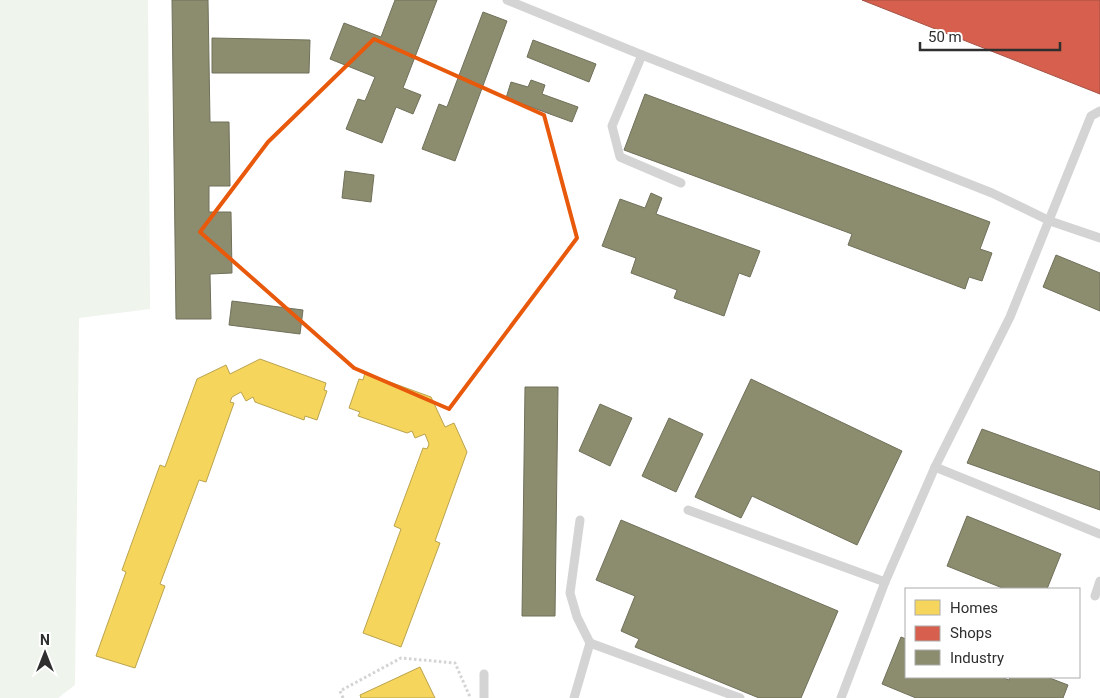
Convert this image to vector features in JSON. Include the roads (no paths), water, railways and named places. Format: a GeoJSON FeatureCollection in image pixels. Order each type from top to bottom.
{"type":"FeatureCollection","features":[{"type":"Feature","properties":{"kind":"lane"},"geometry":{"type":"LineString","coordinates":[[507,0],[642,56],[992,193],[1050,221],[1100,238]]}},
{"type":"Feature","properties":{"kind":"lane"},"geometry":{"type":"LineString","coordinates":[[642,56],[612,126],[620,157],[681,183]]}},
{"type":"Feature","properties":{"kind":"lane"},"geometry":{"type":"LineString","coordinates":[[841,698],[884,582],[934,467],[1010,317],[1091,116],[1100,111]]}},
{"type":"Feature","properties":{"kind":"lane"},"geometry":{"type":"LineString","coordinates":[[934,467],[1100,534]]}},
{"type":"Feature","properties":{"kind":"lane"},"geometry":{"type":"LineString","coordinates":[[688,510],[884,582]]}},
{"type":"Feature","properties":{"kind":"lane"},"geometry":{"type":"LineString","coordinates":[[574,698],[590,643],[577,617],[570,593],[580,520]]}},
{"type":"Feature","properties":{"kind":"lane"},"geometry":{"type":"LineString","coordinates":[[1095,596],[1100,581]]}},
{"type":"Feature","properties":{"kind":"lane"},"geometry":{"type":"LineString","coordinates":[[590,643],[740,698]]}},
{"type":"Feature","properties":{"kind":"lane"},"geometry":{"type":"LineString","coordinates":[[484,674],[484,698]]}}]}
